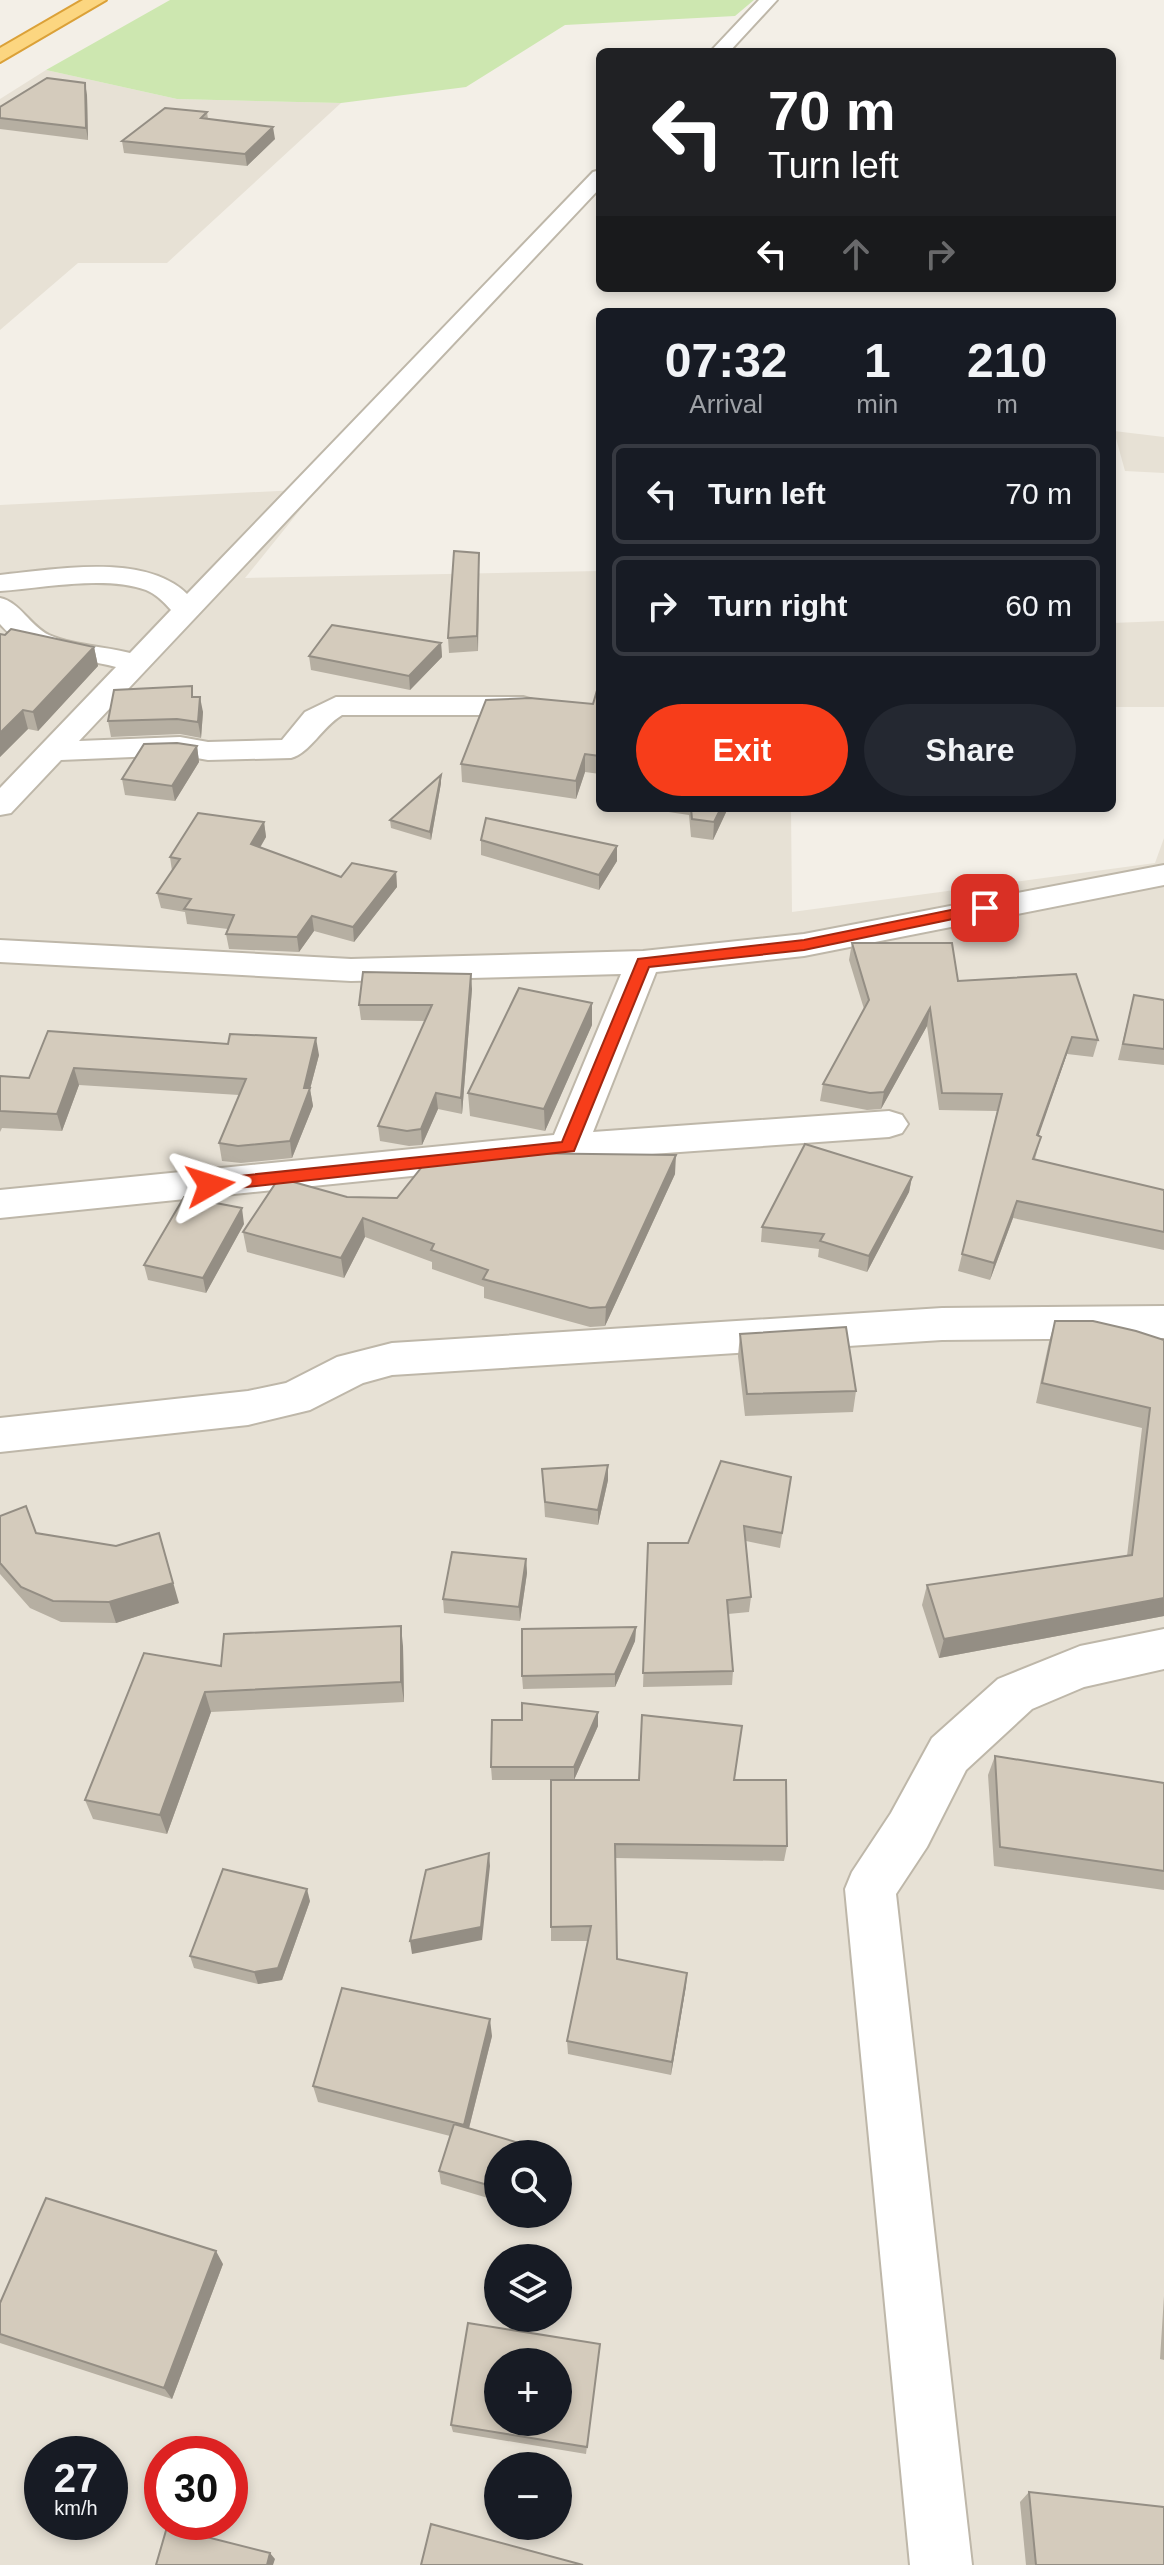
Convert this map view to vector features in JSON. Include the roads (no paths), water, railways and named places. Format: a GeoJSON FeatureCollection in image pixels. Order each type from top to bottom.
{"type":"FeatureCollection","features":[{"type":"Feature","properties":{"kind":"highway"},"geometry":{"type":"LineString","coordinates":[[0,56],[97,0]]}},
{"type":"Feature","properties":{"kind":"street"},"geometry":{"type":"LineString","coordinates":[[723,48],[768,0]]}},
{"type":"Feature","properties":{"kind":"street"},"geometry":{"type":"LineString","coordinates":[[0,806],[596,180]]}},
{"type":"Feature","properties":{"kind":"street"},"geometry":{"type":"LineString","coordinates":[[0,583],[94,578],[139,580],[161,586],[187,610]]}},
{"type":"Feature","properties":{"kind":"street"},"geometry":{"type":"LineString","coordinates":[[0,606],[24,632],[40,642],[59,649],[114,656],[135,664]]}},
{"type":"Feature","properties":{"kind":"street"},"geometry":{"type":"LineString","coordinates":[[53,751],[180,746],[208,751],[291,749],[316,718],[336,706],[523,706]]}},
{"type":"Feature","properties":{"kind":"street"},"geometry":{"type":"LineString","coordinates":[[0,951],[351,970],[643,962],[804,945],[1164,875]]}},
{"type":"Feature","properties":{"kind":"street"},"geometry":{"type":"LineString","coordinates":[[568,1147],[643,962]]}},
{"type":"Feature","properties":{"kind":"street"},"geometry":{"type":"LineString","coordinates":[[0,1204],[568,1147],[889,1124]]}},
{"type":"Feature","properties":{"kind":"street"},"geometry":{"type":"LineString","coordinates":[[0,1435],[248,1408],[295,1398],[352,1369],[392,1359],[942,1324],[1164,1322]]}},
{"type":"Feature","properties":{"kind":"street"},"geometry":{"type":"LineString","coordinates":[[941,2565],[870,1889],[909,1830],[949,1754],[1015,1694],[1080,1667],[1164,1649]]}}]}
